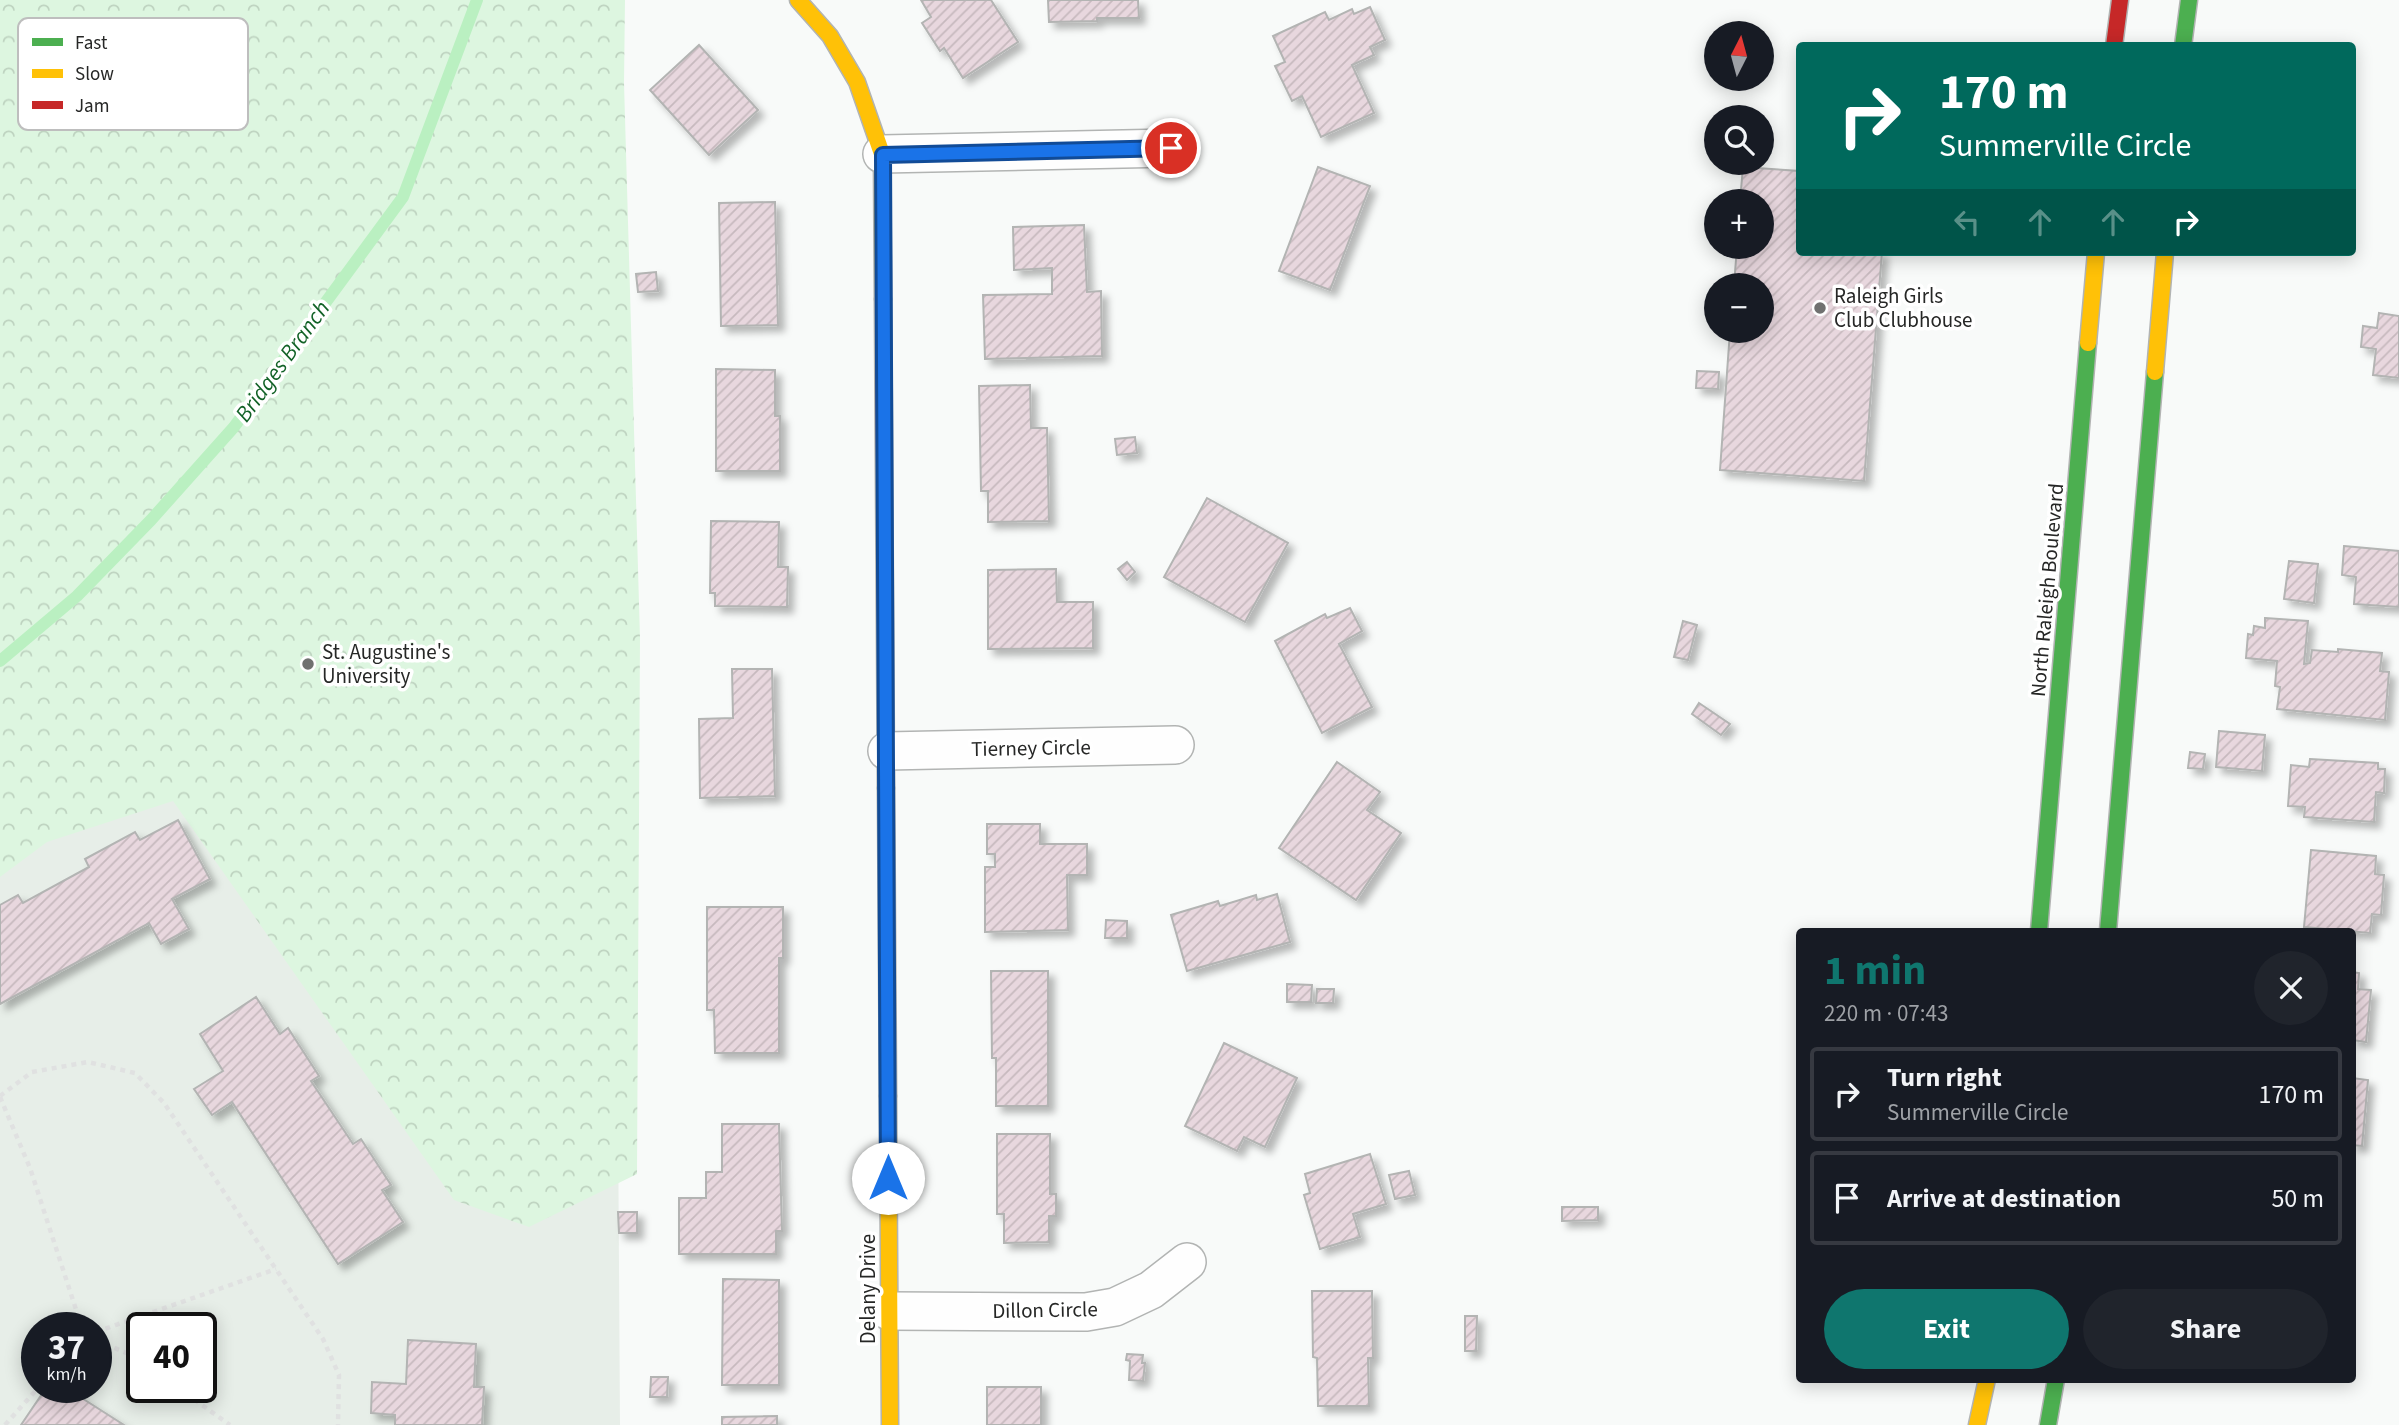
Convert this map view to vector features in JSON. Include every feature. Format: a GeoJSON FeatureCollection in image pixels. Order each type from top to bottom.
{"type":"FeatureCollection","features":[{"type":"Feature","properties":{"kind":"main road","name":"Delany Drive"},"geometry":{"type":"LineString","coordinates":[[798,0],[830,36],[857,82],[883,155],[890,1425]]}},
{"type":"Feature","properties":{"kind":"main road"},"geometry":{"type":"LineString","coordinates":[[2115,42],[2120,0]]}},
{"type":"Feature","properties":{"kind":"main road"},"geometry":{"type":"LineString","coordinates":[[2184,42],[2189,0]]}},
{"type":"Feature","properties":{"kind":"main road","name":"North Raleigh Boulevard"},"geometry":{"type":"LineString","coordinates":[[2039,928],[2096,256]]}},
{"type":"Feature","properties":{"kind":"main road"},"geometry":{"type":"LineString","coordinates":[[2108,928],[2165,256]]}},
{"type":"Feature","properties":{"kind":"main road"},"geometry":{"type":"LineString","coordinates":[[1977,1425],[1986,1383]]}},
{"type":"Feature","properties":{"kind":"main road"},"geometry":{"type":"LineString","coordinates":[[2048,1425],[2055,1383]]}},
{"type":"Feature","properties":{"kind":"street"},"geometry":{"type":"LineString","coordinates":[[883,155],[1171,148]]}},
{"type":"Feature","properties":{"kind":"street","name":"Tierney Circle"},"geometry":{"type":"LineString","coordinates":[[887,751],[1175,745]]}},
{"type":"Feature","properties":{"kind":"street","name":"Dillon Circle"},"geometry":{"type":"LineString","coordinates":[[889,1311],[1086,1312],[1115,1307],[1151,1290],[1187,1262]]}},
{"type":"Feature","properties":{"kind":"path"},"geometry":{"type":"LineString","coordinates":[[77,1312],[30,1168],[0,1097],[32,1072],[88,1062],[135,1073],[164,1103],[323,1339],[339,1375],[338,1425]]}},
{"type":"Feature","properties":{"kind":"path"},"geometry":{"type":"LineString","coordinates":[[112,1326],[276,1269]]}},
{"type":"Feature","properties":{"kind":"path"},"geometry":{"type":"LineString","coordinates":[[5,1425],[25,1403]]}},
{"type":"Feature","properties":{"kind":"path"},"geometry":{"type":"LineString","coordinates":[[199,1403],[230,1425]]}},
{"type":"Feature","properties":{"kind":"shaded area","name":"St. Augustine's University"},"geometry":{"type":"Polygon","coordinates":[[[0,0],[611,0],[620,1425],[0,1425],[0,0]]]}},
{"type":"Feature","properties":{"kind":"green space","name":"St. Augustine's University"},"geometry":{"type":"Polygon","coordinates":[[[0,0],[625,0],[624,83],[640,638],[637,1174],[529,1227],[454,1200],[173,801],[47,842],[0,877],[0,0]]]}},
{"type":"Feature","properties":{"kind":"building"},"geometry":{"type":"Polygon","coordinates":[[[921,0],[991,0],[1018,42],[963,78],[944,48],[940,51],[922,23],[931,17],[921,0]]]}},
{"type":"Feature","properties":{"kind":"building"},"geometry":{"type":"Polygon","coordinates":[[[1048,0],[1138,0],[1139,18],[1049,22],[1048,0]]]}},
{"type":"Feature","properties":{"kind":"building"},"geometry":{"type":"Polygon","coordinates":[[[1370,7],[1385,40],[1370,47],[1374,55],[1352,65],[1374,113],[1321,137],[1302,96],[1292,101],[1275,66],[1285,62],[1273,36],[1325,12],[1329,20],[1352,9],[1354,14],[1370,7]]]}},
{"type":"Feature","properties":{"kind":"building"},"geometry":{"type":"Polygon","coordinates":[[[699,45],[758,110],[709,155],[650,90],[699,45]]]}},
{"type":"Feature","properties":{"kind":"building"},"geometry":{"type":"Polygon","coordinates":[[[1318,167],[1370,186],[1330,290],[1279,271],[1318,167]]]}},
{"type":"Feature","properties":{"kind":"building","name":"Raleigh Girls Club Clubhouse"},"geometry":{"type":"Polygon","coordinates":[[[1774,169],[1796,171],[1796,256],[1882,256],[1864,481],[1720,470],[1729,343],[1774,343],[1774,273],[1735,273],[1736,259],[1774,259],[1774,189],[1741,189],[1742,175],[1774,175],[1774,169]]]}},
{"type":"Feature","properties":{"kind":"building"},"geometry":{"type":"Polygon","coordinates":[[[775,202],[778,325],[721,326],[719,203],[775,202]]]}},
{"type":"Feature","properties":{"kind":"building"},"geometry":{"type":"Polygon","coordinates":[[[1084,225],[1087,292],[1101,291],[1102,356],[985,359],[983,295],[1052,294],[1052,268],[1014,270],[1013,227],[1084,225]]]}},
{"type":"Feature","properties":{"kind":"building"},"geometry":{"type":"Polygon","coordinates":[[[656,272],[658,291],[638,292],[636,274],[656,272]]]}},
{"type":"Feature","properties":{"kind":"building"},"geometry":{"type":"Polygon","coordinates":[[[2379,313],[2399,316],[2399,378],[2373,375],[2376,349],[2361,347],[2363,326],[2377,328],[2379,313]]]}},
{"type":"Feature","properties":{"kind":"building"},"geometry":{"type":"Polygon","coordinates":[[[716,369],[775,370],[775,416],[780,416],[780,471],[716,471],[716,369]]]}},
{"type":"Feature","properties":{"kind":"building"},"geometry":{"type":"Polygon","coordinates":[[[1697,371],[1719,372],[1718,389],[1696,388],[1697,371]]]}},
{"type":"Feature","properties":{"kind":"building"},"geometry":{"type":"Polygon","coordinates":[[[1030,385],[1031,428],[1047,428],[1049,521],[988,522],[988,491],[981,491],[979,386],[1030,385]]]}},
{"type":"Feature","properties":{"kind":"building"},"geometry":{"type":"Polygon","coordinates":[[[1135,437],[1137,453],[1117,455],[1115,439],[1135,437]]]}},
{"type":"Feature","properties":{"kind":"building"},"geometry":{"type":"Polygon","coordinates":[[[1207,498],[1288,543],[1245,622],[1164,577],[1207,498]]]}},
{"type":"Feature","properties":{"kind":"building"},"geometry":{"type":"Polygon","coordinates":[[[711,521],[779,522],[778,567],[788,567],[787,607],[715,606],[715,593],[710,593],[711,521]]]}},
{"type":"Feature","properties":{"kind":"building"},"geometry":{"type":"Polygon","coordinates":[[[2344,546],[2399,551],[2399,607],[2354,604],[2356,577],[2342,575],[2344,546]]]}},
{"type":"Feature","properties":{"kind":"building"},"geometry":{"type":"Polygon","coordinates":[[[2289,561],[2318,564],[2314,603],[2284,599],[2289,561]]]}},
{"type":"Feature","properties":{"kind":"building"},"geometry":{"type":"Polygon","coordinates":[[[1127,562],[1135,572],[1127,580],[1118,569],[1127,562]]]}},
{"type":"Feature","properties":{"kind":"building"},"geometry":{"type":"Polygon","coordinates":[[[1056,569],[1057,602],[1093,602],[1093,648],[988,649],[988,570],[1056,569]]]}},
{"type":"Feature","properties":{"kind":"building"},"geometry":{"type":"Polygon","coordinates":[[[1350,608],[1362,631],[1339,644],[1372,707],[1322,733],[1275,641],[1325,614],[1327,618],[1350,608]]]}},
{"type":"Feature","properties":{"kind":"building"},"geometry":{"type":"Polygon","coordinates":[[[2265,618],[2308,621],[2304,664],[2310,663],[2312,650],[2338,652],[2338,649],[2382,653],[2380,671],[2389,672],[2385,720],[2277,709],[2280,687],[2275,686],[2277,661],[2246,658],[2248,634],[2253,635],[2254,626],[2265,628],[2265,618]]]}},
{"type":"Feature","properties":{"kind":"building"},"geometry":{"type":"Polygon","coordinates":[[[1683,621],[1697,625],[1688,660],[1674,657],[1683,621]]]}},
{"type":"Feature","properties":{"kind":"building"},"geometry":{"type":"Polygon","coordinates":[[[732,669],[772,669],[775,796],[700,798],[699,719],[733,718],[732,669]]]}},
{"type":"Feature","properties":{"kind":"building"},"geometry":{"type":"Polygon","coordinates":[[[1699,703],[1730,724],[1721,735],[1692,714],[1699,703]]]}},
{"type":"Feature","properties":{"kind":"building"},"geometry":{"type":"Polygon","coordinates":[[[2219,731],[2265,735],[2262,771],[2216,767],[2219,731]]]}},
{"type":"Feature","properties":{"kind":"building"},"geometry":{"type":"Polygon","coordinates":[[[2190,752],[2205,754],[2203,769],[2188,768],[2190,752]]]}},
{"type":"Feature","properties":{"kind":"building"},"geometry":{"type":"Polygon","coordinates":[[[2310,759],[2378,763],[2378,769],[2385,769],[2384,793],[2376,792],[2374,822],[2304,817],[2305,807],[2288,806],[2291,765],[2309,767],[2310,759]]]}},
{"type":"Feature","properties":{"kind":"building"},"geometry":{"type":"Polygon","coordinates":[[[1337,762],[1380,792],[1367,810],[1401,833],[1356,900],[1279,848],[1337,762]]]}},
{"type":"Feature","properties":{"kind":"building"},"geometry":{"type":"Polygon","coordinates":[[[178,820],[210,879],[172,899],[189,929],[161,944],[149,923],[0,1004],[0,905],[18,895],[23,903],[89,867],[85,859],[135,832],[140,840],[178,820]]]}},
{"type":"Feature","properties":{"kind":"building"},"geometry":{"type":"Polygon","coordinates":[[[987,824],[1040,824],[1040,844],[1087,844],[1087,875],[1067,875],[1068,930],[985,932],[985,867],[995,867],[995,854],[987,854],[987,824]]]}},
{"type":"Feature","properties":{"kind":"building"},"geometry":{"type":"Polygon","coordinates":[[[2311,850],[2376,856],[2375,874],[2384,875],[2381,915],[2372,914],[2370,933],[2356,932],[2356,928],[2304,927],[2311,850]]]}},
{"type":"Feature","properties":{"kind":"building"},"geometry":{"type":"Polygon","coordinates":[[[1277,894],[1290,942],[1187,971],[1171,915],[1218,901],[1220,906],[1256,895],[1257,900],[1277,894]]]}},
{"type":"Feature","properties":{"kind":"building"},"geometry":{"type":"Polygon","coordinates":[[[707,907],[783,907],[783,958],[779,958],[779,1053],[715,1053],[714,1010],[707,1010],[707,907]]]}},
{"type":"Feature","properties":{"kind":"building"},"geometry":{"type":"Polygon","coordinates":[[[1106,920],[1127,921],[1127,938],[1105,938],[1106,920]]]}},
{"type":"Feature","properties":{"kind":"building"},"geometry":{"type":"Polygon","coordinates":[[[991,971],[1048,971],[1048,1106],[996,1106],[996,1058],[992,1058],[991,971]]]}},
{"type":"Feature","properties":{"kind":"building"},"geometry":{"type":"Polygon","coordinates":[[[2356,973],[2359,973],[2358,989],[2371,990],[2366,1042],[2356,1041],[2356,973]]]}},
{"type":"Feature","properties":{"kind":"building"},"geometry":{"type":"Polygon","coordinates":[[[1287,984],[1312,985],[1311,1002],[1287,1002],[1287,984]]]}},
{"type":"Feature","properties":{"kind":"building"},"geometry":{"type":"Polygon","coordinates":[[[1317,989],[1334,989],[1333,1003],[1316,1003],[1317,989]]]}},
{"type":"Feature","properties":{"kind":"building"},"geometry":{"type":"Polygon","coordinates":[[[256,997],[280,1034],[288,1028],[319,1076],[311,1081],[353,1144],[361,1139],[391,1185],[382,1190],[403,1222],[338,1264],[232,1102],[212,1115],[194,1089],[223,1071],[200,1034],[256,997]]]}},
{"type":"Feature","properties":{"kind":"building"},"geometry":{"type":"Polygon","coordinates":[[[1224,1043],[1297,1078],[1265,1147],[1244,1137],[1237,1151],[1185,1126],[1224,1043]]]}},
{"type":"Feature","properties":{"kind":"building"},"geometry":{"type":"Polygon","coordinates":[[[2356,1078],[2368,1080],[2362,1146],[2356,1145],[2356,1078]]]}},
{"type":"Feature","properties":{"kind":"building"},"geometry":{"type":"Polygon","coordinates":[[[722,1124],[779,1124],[782,1231],[776,1231],[776,1254],[679,1254],[679,1198],[706,1198],[706,1172],[722,1172],[722,1124]]]}},
{"type":"Feature","properties":{"kind":"building"},"geometry":{"type":"Polygon","coordinates":[[[997,1134],[1050,1134],[1050,1194],[1056,1194],[1056,1216],[1049,1216],[1049,1242],[1004,1243],[1004,1214],[997,1214],[997,1134]]]}},
{"type":"Feature","properties":{"kind":"building"},"geometry":{"type":"Polygon","coordinates":[[[1370,1154],[1386,1204],[1353,1214],[1360,1237],[1320,1249],[1304,1195],[1310,1193],[1305,1174],[1370,1154]]]}},
{"type":"Feature","properties":{"kind":"building"},"geometry":{"type":"Polygon","coordinates":[[[1409,1171],[1415,1195],[1395,1199],[1389,1175],[1409,1171]]]}},
{"type":"Feature","properties":{"kind":"building"},"geometry":{"type":"Polygon","coordinates":[[[1562,1207],[1598,1207],[1598,1220],[1562,1221],[1562,1207]]]}},
{"type":"Feature","properties":{"kind":"building"},"geometry":{"type":"Polygon","coordinates":[[[618,1212],[637,1212],[637,1233],[619,1233],[618,1212]]]}},
{"type":"Feature","properties":{"kind":"building"},"geometry":{"type":"Polygon","coordinates":[[[723,1279],[779,1280],[779,1385],[722,1385],[723,1279]]]}},
{"type":"Feature","properties":{"kind":"building"},"geometry":{"type":"Polygon","coordinates":[[[1312,1291],[1372,1291],[1373,1358],[1368,1358],[1369,1406],[1318,1406],[1317,1358],[1313,1357],[1312,1291]]]}},
{"type":"Feature","properties":{"kind":"building"},"geometry":{"type":"Polygon","coordinates":[[[1465,1316],[1477,1316],[1476,1351],[1465,1351],[1465,1316]]]}},
{"type":"Feature","properties":{"kind":"building"},"geometry":{"type":"Polygon","coordinates":[[[408,1340],[476,1344],[474,1387],[484,1387],[482,1425],[395,1425],[395,1415],[371,1413],[372,1382],[406,1384],[408,1340]]]}},
{"type":"Feature","properties":{"kind":"building"},"geometry":{"type":"Polygon","coordinates":[[[1127,1354],[1143,1355],[1143,1381],[1129,1380],[1130,1361],[1126,1360],[1127,1354]]]}},
{"type":"Feature","properties":{"kind":"building"},"geometry":{"type":"Polygon","coordinates":[[[651,1377],[668,1377],[667,1397],[650,1397],[651,1377]]]}},
{"type":"Feature","properties":{"kind":"building"},"geometry":{"type":"Polygon","coordinates":[[[987,1387],[1041,1387],[1041,1425],[987,1425],[987,1387]]]}},
{"type":"Feature","properties":{"kind":"building"},"geometry":{"type":"Polygon","coordinates":[[[36,1403],[90,1403],[124,1425],[21,1425],[36,1403]]]}},
{"type":"Feature","properties":{"kind":"building"},"geometry":{"type":"Polygon","coordinates":[[[777,1416],[777,1425],[722,1425],[722,1417],[777,1416]]]}},
{"type":"Feature","properties":{"kind":"waterway","name":"Bridges Branch"},"geometry":{"type":"LineString","coordinates":[[0,661],[77,596],[151,520],[234,427],[403,197],[477,0]]}},
{"type":"Feature","properties":{"kind":"traffic: fast"},"geometry":{"type":"LineString","coordinates":[[2184,42],[2189,0]]}},
{"type":"Feature","properties":{"kind":"traffic: fast"},"geometry":{"type":"LineString","coordinates":[[2039,928],[2088,343]]}},
{"type":"Feature","properties":{"kind":"traffic: fast"},"geometry":{"type":"LineString","coordinates":[[2108,928],[2155,372]]}},
{"type":"Feature","properties":{"kind":"traffic: fast"},"geometry":{"type":"LineString","coordinates":[[886,788],[888,1096]]}},
{"type":"Feature","properties":{"kind":"traffic: fast"},"geometry":{"type":"LineString","coordinates":[[2048,1425],[2055,1383]]}},
{"type":"Feature","properties":{"kind":"traffic: slow"},"geometry":{"type":"LineString","coordinates":[[798,0],[830,36],[857,82],[882,154],[883,299]]}},
{"type":"Feature","properties":{"kind":"traffic: slow"},"geometry":{"type":"LineString","coordinates":[[2088,343],[2096,256]]}},
{"type":"Feature","properties":{"kind":"traffic: slow"},"geometry":{"type":"LineString","coordinates":[[2155,372],[2165,256]]}},
{"type":"Feature","properties":{"kind":"traffic: slow"},"geometry":{"type":"LineString","coordinates":[[888,1096],[890,1425]]}},
{"type":"Feature","properties":{"kind":"traffic: slow"},"geometry":{"type":"LineString","coordinates":[[1977,1425],[1986,1383]]}},
{"type":"Feature","properties":{"kind":"traffic: jam"},"geometry":{"type":"LineString","coordinates":[[2115,42],[2120,0]]}},
{"type":"Feature","properties":{"kind":"traffic: jam"},"geometry":{"type":"LineString","coordinates":[[883,299],[886,788]]}},
{"type":"Feature","properties":{"kind":"place","name":"Raleigh Girls Club Clubhouse"},"geometry":{"type":"Point","coordinates":[1820,308]}},
{"type":"Feature","properties":{"kind":"place","name":"St. Augustine's University"},"geometry":{"type":"Point","coordinates":[308,664]}},
{"type":"Feature","properties":{"kind":"route"},"geometry":{"type":"LineString","coordinates":[[888,1178],[883,155],[1171,148]]}}]}
